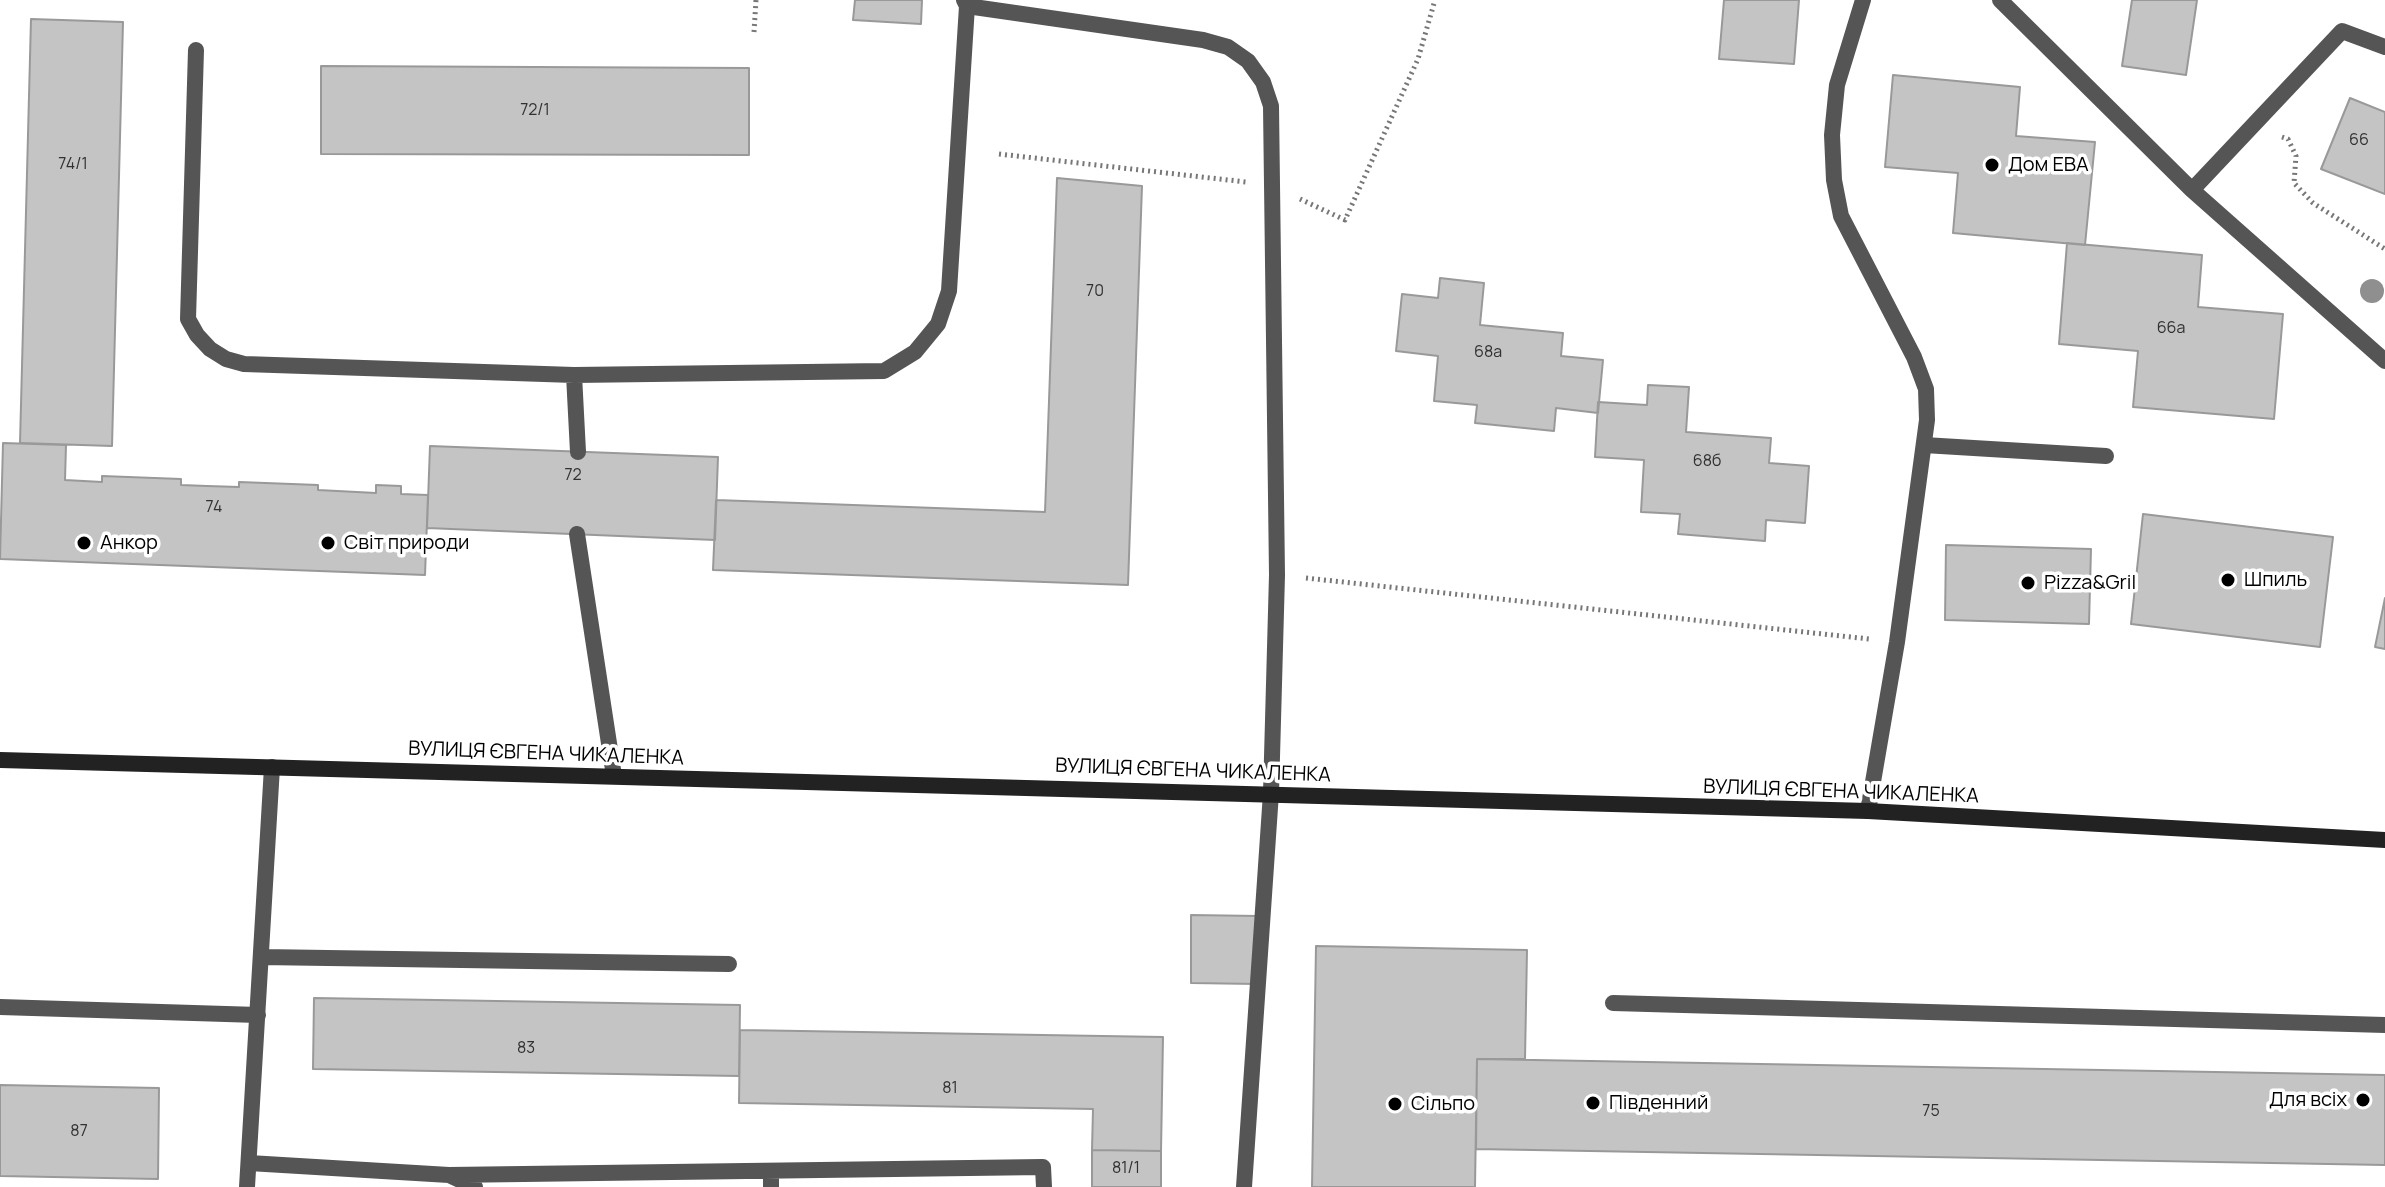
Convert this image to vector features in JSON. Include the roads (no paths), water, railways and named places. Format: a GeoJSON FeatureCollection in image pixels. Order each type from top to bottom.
{"type":"FeatureCollection","features":[{"type":"Feature","properties":{"kind":"main road","name":"ВУЛИЦЯ ЄВГЕНА ЧИКАЛЕНКА"},"geometry":{"type":"LineString","coordinates":[[0,760],[1868,811],[2385,840]]}},
{"type":"Feature","properties":{"kind":"lane"},"geometry":{"type":"LineString","coordinates":[[1863,0],[1837,85],[1832,135],[1834,180],[1841,216],[1914,357],[1926,389],[1927,420],[1897,642],[1868,811]]}},
{"type":"Feature","properties":{"kind":"lane"},"geometry":{"type":"LineString","coordinates":[[2000,0],[2192,190],[2385,361]]}},
{"type":"Feature","properties":{"kind":"lane"},"geometry":{"type":"LineString","coordinates":[[196,50],[188,319],[210,349],[226,359],[244,364],[574,375],[884,371],[915,352],[938,324],[949,291],[965,3],[1203,40],[1228,47],[1248,61],[1263,82],[1271,106],[1277,575],[1271,793],[1244,1187]]}},
{"type":"Feature","properties":{"kind":"lane"},"geometry":{"type":"LineString","coordinates":[[2192,190],[2342,31],[2385,47]]}},
{"type":"Feature","properties":{"kind":"lane"},"geometry":{"type":"LineString","coordinates":[[574,375],[578,452]]}},
{"type":"Feature","properties":{"kind":"lane"},"geometry":{"type":"LineString","coordinates":[[1924,445],[2106,456]]}},
{"type":"Feature","properties":{"kind":"lane"},"geometry":{"type":"LineString","coordinates":[[577,534],[614,776]]}},
{"type":"Feature","properties":{"kind":"lane"},"geometry":{"type":"LineString","coordinates":[[247,1187],[272,767]]}},
{"type":"Feature","properties":{"kind":"lane"},"geometry":{"type":"LineString","coordinates":[[261,957],[729,964]]}},
{"type":"Feature","properties":{"kind":"lane"},"geometry":{"type":"LineString","coordinates":[[1613,1003],[2385,1025]]}},
{"type":"Feature","properties":{"kind":"lane"},"geometry":{"type":"LineString","coordinates":[[0,1007],[258,1015]]}},
{"type":"Feature","properties":{"kind":"lane"},"geometry":{"type":"LineString","coordinates":[[249,1163],[449,1175],[771,1179],[1043,1167],[1044,1187]]}},
{"type":"Feature","properties":{"kind":"lane"},"geometry":{"type":"LineString","coordinates":[[449,1175],[475,1187]]}},
{"type":"Feature","properties":{"kind":"place","name":"Дом ЕВА"},"geometry":{"type":"Point","coordinates":[1992,165]}},
{"type":"Feature","properties":{"kind":"place","name":"Анкор"},"geometry":{"type":"Point","coordinates":[84,543]}},
{"type":"Feature","properties":{"kind":"place","name":"Світ природи"},"geometry":{"type":"Point","coordinates":[328,543]}},
{"type":"Feature","properties":{"kind":"place","name":"Шпиль"},"geometry":{"type":"Point","coordinates":[2228,580]}},
{"type":"Feature","properties":{"kind":"place","name":"Pizza&Gril"},"geometry":{"type":"Point","coordinates":[2028,583]}},
{"type":"Feature","properties":{"kind":"place","name":"Для всіх"},"geometry":{"type":"Point","coordinates":[2363,1100]}},
{"type":"Feature","properties":{"kind":"place","name":"Південний"},"geometry":{"type":"Point","coordinates":[1593,1103]}},
{"type":"Feature","properties":{"kind":"place","name":"Сільпо"},"geometry":{"type":"Point","coordinates":[1395,1104]}}]}
